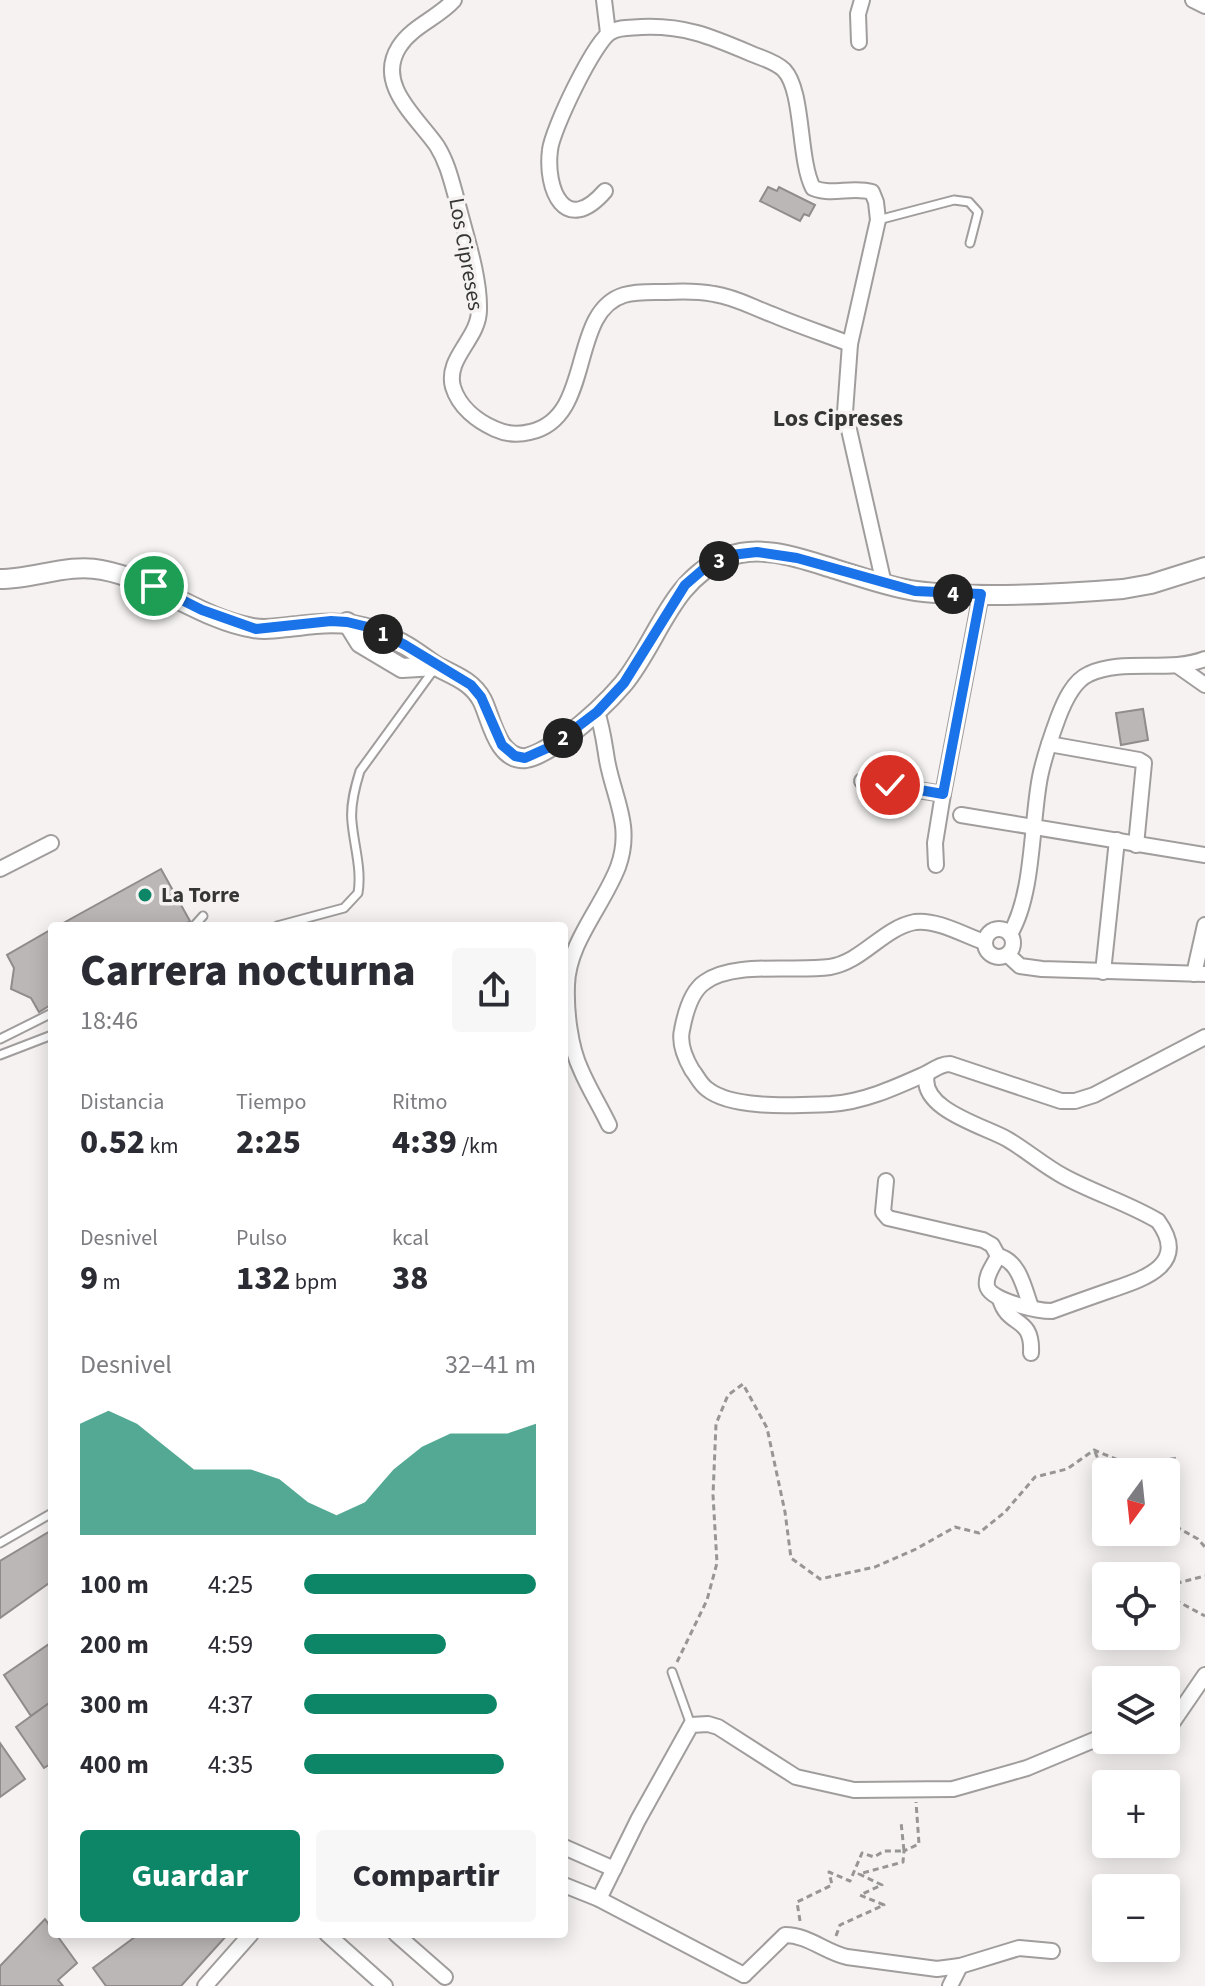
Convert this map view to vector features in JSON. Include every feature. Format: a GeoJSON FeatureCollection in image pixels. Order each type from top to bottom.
{"type":"FeatureCollection","features":[{"type":"Feature","properties":{"kind":"street","name":"Los Cipreses"},"geometry":{"type":"LineString","coordinates":[[454,0],[443,12],[408,36],[395,56],[393,79],[397,92],[445,161],[466,235],[479,309],[477,327],[455,361],[452,385],[464,407],[488,426],[503,432],[520,434],[550,425],[566,405],[598,319],[613,299],[626,294],[685,291],[714,294],[741,301],[850,344]]}},
{"type":"Feature","properties":{"kind":"street"},"geometry":{"type":"LineString","coordinates":[[604,0],[608,33],[594,53],[561,117],[552,138],[549,161],[554,191],[563,207],[574,211],[584,209],[594,204],[605,191]]}},
{"type":"Feature","properties":{"kind":"street"},"geometry":{"type":"LineString","coordinates":[[859,42],[858,14],[862,0]]}},
{"type":"Feature","properties":{"kind":"street"},"geometry":{"type":"LineString","coordinates":[[608,33],[639,27],[685,29],[704,33],[781,67],[791,84],[813,188],[872,192],[878,220],[850,344],[845,412],[881,576]]}},
{"type":"Feature","properties":{"kind":"street"},"geometry":{"type":"LineString","coordinates":[[0,579],[44,575],[78,567],[103,570],[154,586],[202,610],[256,629],[347,622],[382,634],[471,685],[481,697],[492,728],[508,751],[525,758],[552,746],[597,712],[624,683],[685,585],[707,566],[731,555],[757,552],[797,558],[881,576],[915,591],[981,594],[1123,589],[1151,584],[1205,567]]}},
{"type":"Feature","properties":{"kind":"street"},"geometry":{"type":"LineString","coordinates":[[936,865],[935,843],[943,794],[981,594]]}},
{"type":"Feature","properties":{"kind":"street"},"geometry":{"type":"LineString","coordinates":[[1010,934],[1021,911],[1040,777],[1049,744],[1063,705],[1082,678],[1103,669],[1178,666],[1205,659]]}},
{"type":"Feature","properties":{"kind":"street"},"geometry":{"type":"LineString","coordinates":[[1178,666],[1205,685]]}},
{"type":"Feature","properties":{"kind":"street"},"geometry":{"type":"LineString","coordinates":[[568,979],[575,952],[617,868],[624,845],[622,812],[597,712]]}},
{"type":"Feature","properties":{"kind":"street"},"geometry":{"type":"LineString","coordinates":[[1049,744],[1144,763],[1136,845]]}},
{"type":"Feature","properties":{"kind":"street"},"geometry":{"type":"LineString","coordinates":[[862,781],[943,794]]}},
{"type":"Feature","properties":{"kind":"street"},"geometry":{"type":"LineString","coordinates":[[961,815],[1205,855]]}},
{"type":"Feature","properties":{"kind":"street"},"geometry":{"type":"LineString","coordinates":[[1103,972],[1117,840]]}},
{"type":"Feature","properties":{"kind":"street"},"geometry":{"type":"LineString","coordinates":[[0,869],[51,843]]}},
{"type":"Feature","properties":{"kind":"street"},"geometry":{"type":"LineString","coordinates":[[984,942],[930,923],[913,923],[833,967],[774,971],[741,969],[723,973],[701,984],[695,992],[681,1033],[683,1050],[703,1087],[725,1098],[760,1103],[835,1104],[872,1096],[927,1074],[942,1064],[950,1064],[1030,1093],[1061,1101],[1075,1101],[1094,1095],[1205,1037]]}},
{"type":"Feature","properties":{"kind":"street"},"geometry":{"type":"LineString","coordinates":[[1008,955],[1015,963],[1029,968],[1200,974],[1205,925]]}},
{"type":"Feature","properties":{"kind":"street"},"geometry":{"type":"LineString","coordinates":[[994,930],[1004,930],[1010,934],[1014,945],[1008,955],[992,956],[985,948],[986,936],[994,930]]}},
{"type":"Feature","properties":{"kind":"street"},"geometry":{"type":"LineString","coordinates":[[568,994],[573,1046],[580,1068],[609,1125]]}},
{"type":"Feature","properties":{"kind":"street"},"geometry":{"type":"LineString","coordinates":[[886,1181],[883,1212],[888,1218],[983,1240],[998,1251],[987,1279],[992,1295],[1041,1311],[1052,1311],[1140,1282],[1155,1273],[1164,1262],[1168,1248],[1165,1231],[1158,1221],[1063,1176],[1006,1139],[951,1112],[931,1095],[925,1081],[927,1074]]}},
{"type":"Feature","properties":{"kind":"street"},"geometry":{"type":"LineString","coordinates":[[998,1256],[1011,1260],[1016,1266],[1031,1307]]}},
{"type":"Feature","properties":{"kind":"street"},"geometry":{"type":"LineString","coordinates":[[1000,1299],[1009,1316],[1025,1325],[1030,1333],[1031,1353]]}},
{"type":"Feature","properties":{"kind":"street"},"geometry":{"type":"LineString","coordinates":[[1180,1712],[1205,1675]]}},
{"type":"Feature","properties":{"kind":"street"},"geometry":{"type":"LineString","coordinates":[[599,1899],[638,1820],[691,1725],[718,1727],[803,1779],[854,1790],[953,1789],[1027,1768],[1092,1741]]}},
{"type":"Feature","properties":{"kind":"street"},"geometry":{"type":"LineString","coordinates":[[568,1849],[614,1869]]}},
{"type":"Feature","properties":{"kind":"street"},"geometry":{"type":"LineString","coordinates":[[568,1887],[599,1899],[745,1980],[785,1935],[803,1937],[834,1954],[937,1969],[960,1966],[1019,1948],[1052,1951]]}},
{"type":"Feature","properties":{"kind":"street"},"geometry":{"type":"LineString","coordinates":[[205,1986],[247,1938]]}},
{"type":"Feature","properties":{"kind":"street"},"geometry":{"type":"LineString","coordinates":[[331,1938],[385,1986]]}},
{"type":"Feature","properties":{"kind":"street"},"geometry":{"type":"LineString","coordinates":[[401,1938],[445,1977]]}},
{"type":"Feature","properties":{"kind":"street"},"geometry":{"type":"LineString","coordinates":[[950,1986],[960,1966]]}},
{"type":"Feature","properties":{"kind":"lane"},"geometry":{"type":"LineString","coordinates":[[878,220],[954,200],[969,202],[978,212],[970,243]]}},
{"type":"Feature","properties":{"kind":"lane"},"geometry":{"type":"LineString","coordinates":[[292,922],[344,908],[358,893],[359,865],[351,819],[360,771],[436,666]]}},
{"type":"Feature","properties":{"kind":"lane"},"geometry":{"type":"LineString","coordinates":[[198,922],[203,916]]}},
{"type":"Feature","properties":{"kind":"lane"},"geometry":{"type":"LineString","coordinates":[[0,1039],[48,1015]]}},
{"type":"Feature","properties":{"kind":"lane"},"geometry":{"type":"LineString","coordinates":[[0,1055],[48,1037]]}},
{"type":"Feature","properties":{"kind":"lane"},"geometry":{"type":"LineString","coordinates":[[0,1543],[48,1515]]}},
{"type":"Feature","properties":{"kind":"lane"},"geometry":{"type":"LineString","coordinates":[[672,1672],[691,1725]]}},
{"type":"Feature","properties":{"kind":"path"},"geometry":{"type":"LineString","coordinates":[[672,1672],[702,1613],[717,1563],[713,1495],[716,1424],[728,1395],[743,1384],[767,1428],[785,1512],[791,1558],[820,1579],[875,1567],[955,1527],[979,1533],[1005,1512],[1035,1477],[1067,1469],[1094,1450]]}},
{"type":"Feature","properties":{"kind":"path"},"geometry":{"type":"LineString","coordinates":[[1094,1450],[1113,1458]]}},
{"type":"Feature","properties":{"kind":"path"},"geometry":{"type":"LineString","coordinates":[[1094,1450],[1097,1458]]}},
{"type":"Feature","properties":{"kind":"path"},"geometry":{"type":"LineString","coordinates":[[1180,1529],[1205,1547]]}},
{"type":"Feature","properties":{"kind":"path"},"geometry":{"type":"LineString","coordinates":[[1180,1582],[1205,1576]]}},
{"type":"Feature","properties":{"kind":"path"},"geometry":{"type":"LineString","coordinates":[[1180,1603],[1205,1616]]}},
{"type":"Feature","properties":{"kind":"path"},"geometry":{"type":"LineString","coordinates":[[803,1937],[797,1902],[832,1885],[829,1872],[850,1881],[862,1853],[874,1857],[884,1851],[904,1851],[919,1844],[915,1790]]}},
{"type":"Feature","properties":{"kind":"path"},"geometry":{"type":"LineString","coordinates":[[834,1954],[840,1925],[884,1905],[860,1895],[882,1885],[859,1874],[903,1862],[901,1822]]}},
{"type":"Feature","properties":{"kind":"building"},"geometry":{"type":"Polygon","coordinates":[[[768,187],[777,191],[779,187],[815,205],[809,216],[804,214],[800,221],[760,201],[768,187]]]}},
{"type":"Feature","properties":{"kind":"building"},"geometry":{"type":"Polygon","coordinates":[[[1143,709],[1148,740],[1121,745],[1116,713],[1143,709]]]}},
{"type":"Feature","properties":{"kind":"building","name":"La Torre"},"geometry":{"type":"Polygon","coordinates":[[[161,869],[190,921],[188,922],[65,922],[161,869]]]}},
{"type":"Feature","properties":{"kind":"building"},"geometry":{"type":"Polygon","coordinates":[[[48,931],[48,1006],[39,1012],[31,998],[11,989],[14,968],[7,955],[48,931]]]}},
{"type":"Feature","properties":{"kind":"building"},"geometry":{"type":"Polygon","coordinates":[[[48,1532],[48,1584],[0,1618],[0,1561],[48,1532]]]}},
{"type":"Feature","properties":{"kind":"building"},"geometry":{"type":"Polygon","coordinates":[[[48,1645],[48,1704],[31,1716],[4,1675],[48,1645]]]}},
{"type":"Feature","properties":{"kind":"building"},"geometry":{"type":"Polygon","coordinates":[[[48,1704],[48,1766],[44,1768],[16,1727],[48,1704]]]}},
{"type":"Feature","properties":{"kind":"building"},"geometry":{"type":"Polygon","coordinates":[[[0,1743],[25,1779],[0,1797],[0,1743]]]}},
{"type":"Feature","properties":{"kind":"building"},"geometry":{"type":"Polygon","coordinates":[[[45,1919],[48,1938],[59,1938],[77,1963],[58,1980],[63,1986],[0,1986],[0,1966],[45,1919]]]}},
{"type":"Feature","properties":{"kind":"building"},"geometry":{"type":"Polygon","coordinates":[[[134,1938],[224,1938],[181,1986],[106,1986],[93,1968],[134,1938]]]}},
{"type":"Feature","properties":{"kind":"place","name":"La Torre"},"geometry":{"type":"Point","coordinates":[145,895]}},
{"type":"Feature","properties":{"kind":"district","name":"Los Cipreses"},"geometry":{"type":"Point","coordinates":[838,418]}},
{"type":"Feature","properties":{"kind":"route"},"geometry":{"type":"LineString","coordinates":[[154,586],[202,610],[256,629],[331,621],[372,628],[471,685],[481,697],[502,745],[515,756],[525,758],[552,746],[597,712],[624,683],[685,585],[707,566],[731,555],[757,552],[797,558],[915,591],[981,594],[943,794],[890,785]]}}]}
